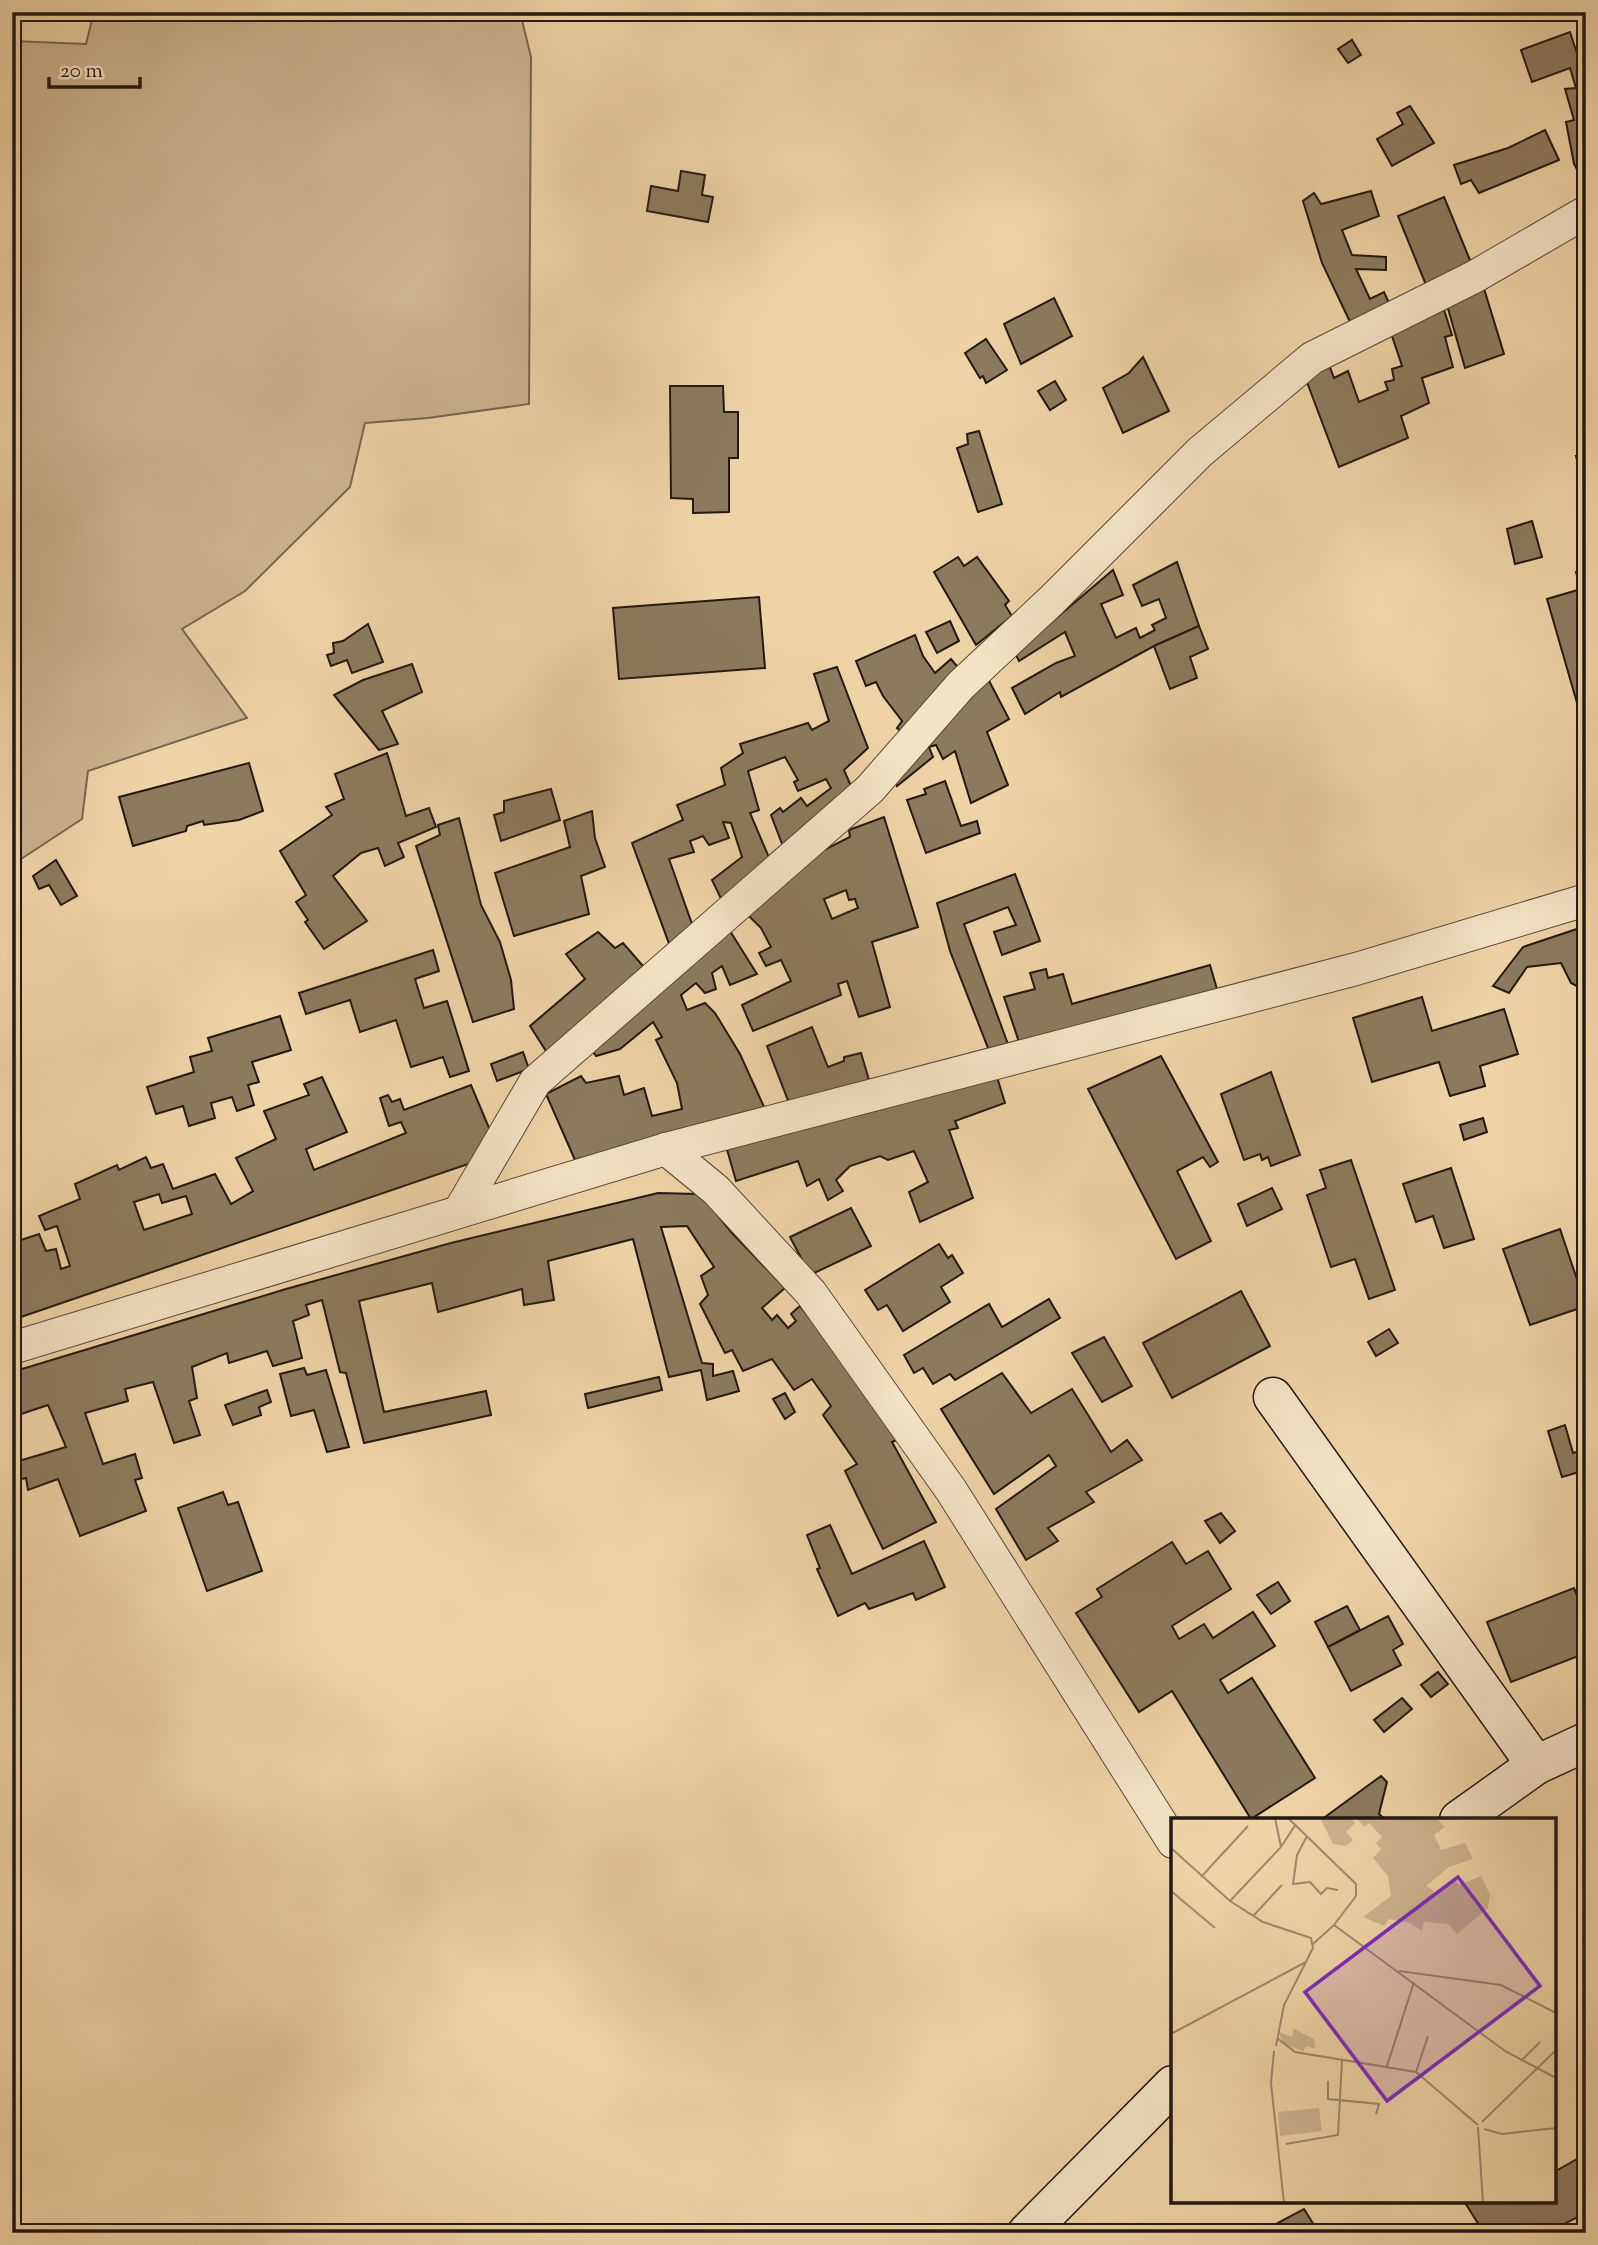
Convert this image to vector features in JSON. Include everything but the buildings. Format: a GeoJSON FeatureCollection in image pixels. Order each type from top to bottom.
{"type":"FeatureCollection","features":[{"type":"Feature","properties":{"kind":"main road"},"geometry":{"type":"LineString","coordinates":[[1273,1397],[1536,1765]]}},
{"type":"Feature","properties":{"kind":"main road"},"geometry":{"type":"LineString","coordinates":[[1462,1818],[1536,1765],[1586,1742]]}},
{"type":"Feature","properties":{"kind":"main road"},"geometry":{"type":"LineString","coordinates":[[1027,2233],[1171,2087]]}},
{"type":"Feature","properties":{"kind":"street"},"geometry":{"type":"LineString","coordinates":[[460,1210],[535,1082],[870,789],[961,685],[1051,601],[1200,452],[1312,358],[1474,277],[1586,212]]}},
{"type":"Feature","properties":{"kind":"street"},"geometry":{"type":"LineString","coordinates":[[12,1348],[666,1149],[1356,969],[1586,900]]}},
{"type":"Feature","properties":{"kind":"street"},"geometry":{"type":"LineString","coordinates":[[666,1149],[716,1190],[811,1293],[951,1490],[1171,1839]]}},
{"type":"Feature","properties":{"kind":"shaded area"},"geometry":{"type":"Polygon","coordinates":[[[94,12],[520,12],[531,57],[529,404],[428,418],[365,423],[350,487],[245,591],[182,629],[247,718],[88,771],[82,819],[12,865],[12,41],[86,44],[94,12]]]}}]}
